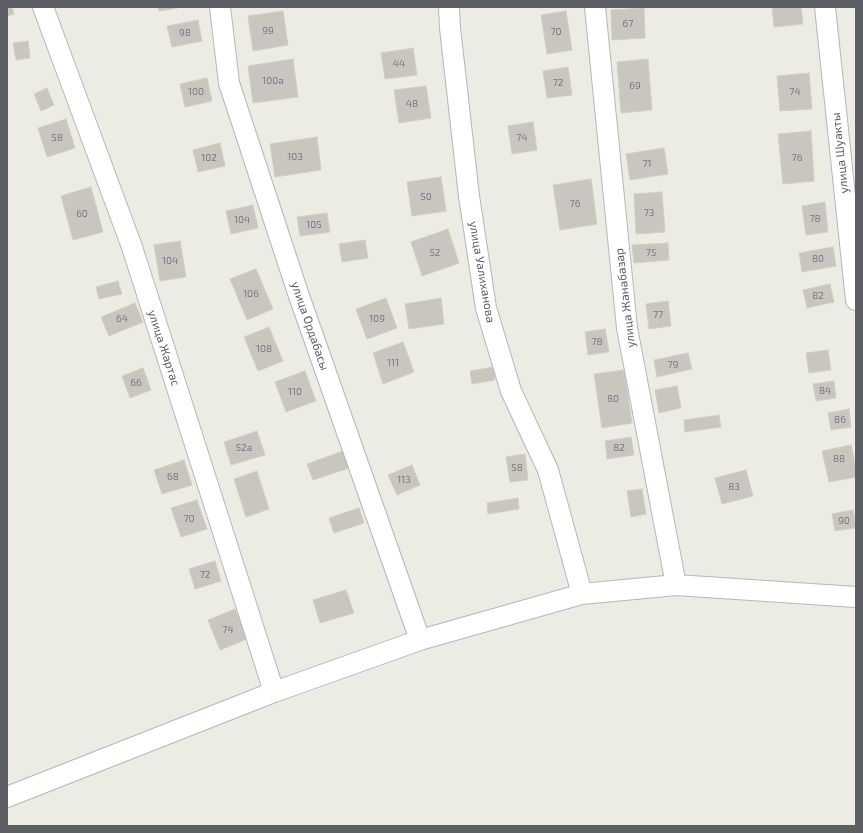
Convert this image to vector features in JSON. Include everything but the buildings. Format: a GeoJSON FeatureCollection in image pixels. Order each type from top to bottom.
{"type":"FeatureCollection","features":[{"type":"Feature","properties":{"kind":"street","name":"улица Жартас"},"geometry":{"type":"LineString","coordinates":[[43,7],[132,247],[274,692]]}},
{"type":"Feature","properties":{"kind":"street","name":"улица Ордабасы"},"geometry":{"type":"LineString","coordinates":[[220,7],[230,84],[301,300],[420,640]]}},
{"type":"Feature","properties":{"kind":"street","name":"улица Уалиханова"},"geometry":{"type":"LineString","coordinates":[[450,7],[450,28],[469,196],[486,308],[511,391],[548,470],[582,594]]}},
{"type":"Feature","properties":{"kind":"street","name":"улица Жанабазар"},"geometry":{"type":"LineString","coordinates":[[595,7],[627,328],[676,586]]}},
{"type":"Feature","properties":{"kind":"street","name":"улица Шуакты"},"geometry":{"type":"LineString","coordinates":[[825,7],[856,300]]}},
{"type":"Feature","properties":{"kind":"street"},"geometry":{"type":"LineString","coordinates":[[7,797],[274,692],[420,640],[582,594],[676,586],[856,597]]}}]}
